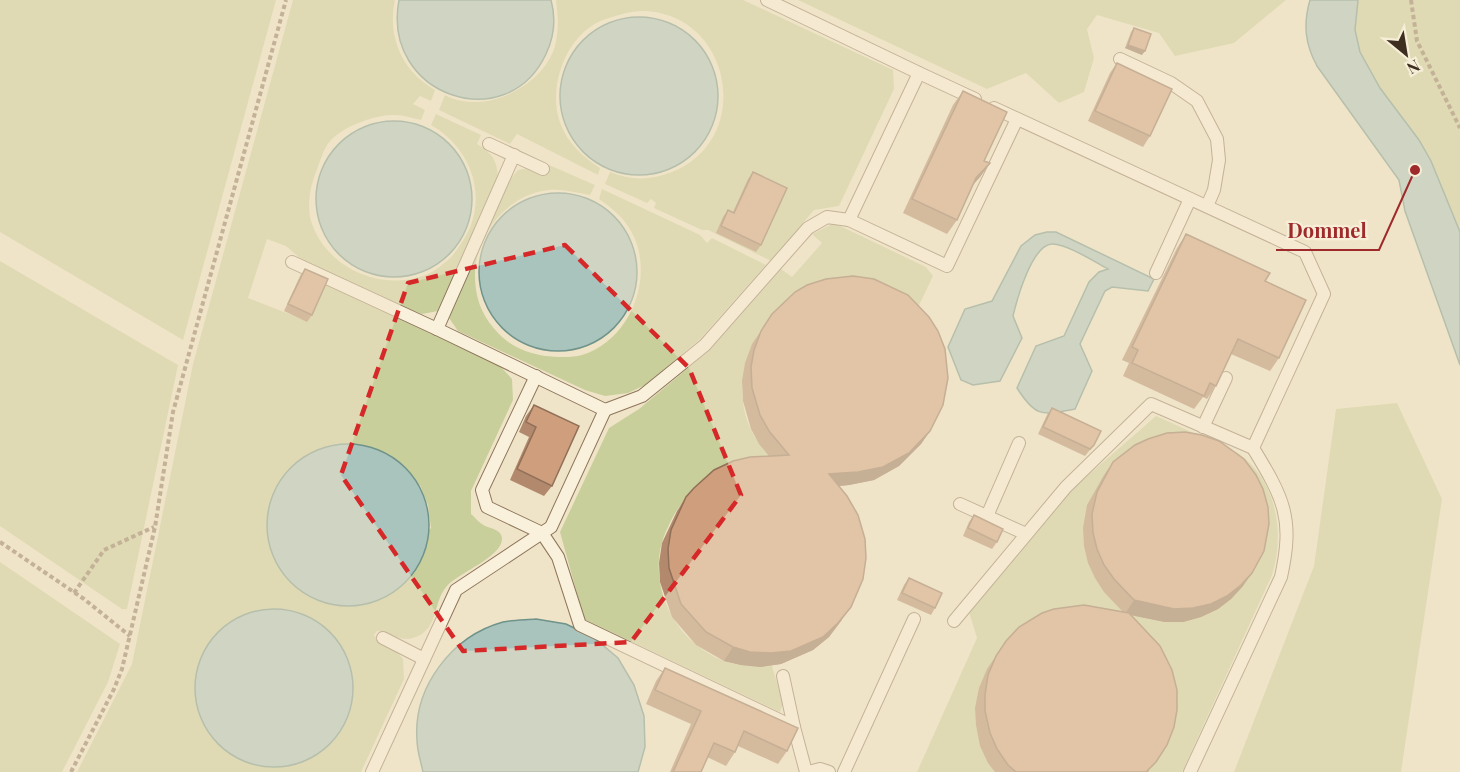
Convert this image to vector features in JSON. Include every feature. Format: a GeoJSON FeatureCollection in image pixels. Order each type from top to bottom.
{"type":"FeatureCollection","features":[{"type":"Feature","properties":{"kind":"lane"},"geometry":{"type":"LineString","coordinates":[[767,0],[1305,252],[1324,294],[1253,448]]}},
{"type":"Feature","properties":{"kind":"lane"},"geometry":{"type":"LineString","coordinates":[[1120,59],[1171,83],[1197,101],[1217,139],[1219,160],[1214,190],[1207,206]]}},
{"type":"Feature","properties":{"kind":"lane"},"geometry":{"type":"LineString","coordinates":[[849,220],[919,73]]}},
{"type":"Feature","properties":{"kind":"lane"},"geometry":{"type":"LineString","coordinates":[[372,772],[456,590],[551,527],[605,410],[642,396],[705,345],[808,228],[827,217],[849,220],[947,266],[1017,119]]}},
{"type":"Feature","properties":{"kind":"lane"},"geometry":{"type":"LineString","coordinates":[[489,144],[543,169]]}},
{"type":"Feature","properties":{"kind":"lane"},"geometry":{"type":"LineString","coordinates":[[437,329],[514,155]]}},
{"type":"Feature","properties":{"kind":"lane"},"geometry":{"type":"LineString","coordinates":[[1156,273],[1190,199]]}},
{"type":"Feature","properties":{"kind":"lane"},"geometry":{"type":"LineString","coordinates":[[292,262],[605,410]]}},
{"type":"Feature","properties":{"kind":"lane"},"geometry":{"type":"LineString","coordinates":[[536,376],[482,490],[488,507],[542,533],[558,557],[580,625],[795,727]]}},
{"type":"Feature","properties":{"kind":"lane"},"geometry":{"type":"LineString","coordinates":[[1203,426],[1226,378]]}},
{"type":"Feature","properties":{"kind":"lane"},"geometry":{"type":"LineString","coordinates":[[954,621],[1066,487],[1151,404],[1253,448],[1275,484],[1279,495],[1286,516],[1287,547],[1281,577],[1190,772]]}},
{"type":"Feature","properties":{"kind":"lane"},"geometry":{"type":"LineString","coordinates":[[987,516],[1019,443]]}},
{"type":"Feature","properties":{"kind":"lane"},"geometry":{"type":"LineString","coordinates":[[960,504],[1026,534]]}},
{"type":"Feature","properties":{"kind":"lane"},"geometry":{"type":"LineString","coordinates":[[844,772],[914,619]]}},
{"type":"Feature","properties":{"kind":"lane"},"geometry":{"type":"LineString","coordinates":[[383,638],[424,659]]}},
{"type":"Feature","properties":{"kind":"lane"},"geometry":{"type":"LineString","coordinates":[[783,676],[807,772],[820,769],[830,772]]}},
{"type":"Feature","properties":{"kind":"path"},"geometry":{"type":"LineString","coordinates":[[71,772],[122,669],[155,527],[174,412],[285,0]]}},
{"type":"Feature","properties":{"kind":"path"},"geometry":{"type":"LineString","coordinates":[[1411,0],[1417,41],[1460,128]]}},
{"type":"Feature","properties":{"kind":"path"},"geometry":{"type":"LineString","coordinates":[[74,593],[104,550],[155,527]]}},
{"type":"Feature","properties":{"kind":"path"},"geometry":{"type":"LineString","coordinates":[[0,542],[74,593],[130,636]]}},
{"type":"Feature","properties":{"kind":"highlighted area"},"geometry":{"type":"Polygon","coordinates":[[[565,245],[689,368],[741,495],[631,642],[463,651],[341,475],[408,283],[565,245]]]}},
{"type":"Feature","properties":{"kind":"green space"},"geometry":{"type":"Polygon","coordinates":[[[0,0],[276,0],[183,340],[0,232],[0,0]]]}},
{"type":"Feature","properties":{"kind":"green space"},"geometry":{"type":"Polygon","coordinates":[[[293,0],[395,0],[393,27],[395,40],[406,63],[414,73],[435,90],[431,101],[420,96],[413,104],[425,110],[421,120],[397,115],[376,117],[356,124],[331,140],[323,153],[312,184],[309,202],[310,215],[319,238],[329,252],[343,264],[359,273],[394,280],[412,279],[430,273],[450,258],[462,242],[475,210],[476,193],[467,162],[458,148],[446,135],[431,125],[436,114],[481,135],[477,144],[493,158],[498,177],[438,311],[422,314],[411,310],[302,260],[286,246],[267,239],[248,298],[307,321],[324,284],[499,365],[512,379],[513,400],[471,491],[471,514],[485,526],[500,533],[502,539],[500,546],[447,586],[439,600],[432,622],[422,634],[408,639],[377,631],[374,635],[379,641],[394,648],[403,659],[404,679],[361,772],[77,772],[132,664],[193,364],[293,0]],[[420,485],[301,591],[320,601],[346,606],[431,528],[428,505],[420,485]],[[269,609],[258,611],[196,697],[208,730],[221,746],[240,757],[283,766],[314,757],[336,738],[349,713],[352,684],[346,657],[330,632],[304,615],[269,609]]]}},
{"type":"Feature","properties":{"kind":"green space"},"geometry":{"type":"Polygon","coordinates":[[[556,0],[743,0],[893,70],[894,89],[839,206],[814,210],[771,261],[708,230],[702,230],[654,208],[656,203],[651,199],[647,203],[605,184],[610,172],[626,177],[641,178],[657,177],[672,172],[698,156],[715,133],[723,107],[722,80],[713,54],[697,32],[673,17],[643,11],[603,20],[590,27],[579,37],[562,64],[556,95],[561,125],[577,150],[600,168],[598,175],[517,134],[510,144],[439,110],[445,95],[460,101],[493,100],[510,94],[538,74],[548,61],[555,46],[558,23],[556,0]]]}},
{"type":"Feature","properties":{"kind":"green space"},"geometry":{"type":"Polygon","coordinates":[[[798,0],[1286,0],[1234,43],[1175,56],[1159,33],[1097,15],[1087,29],[1094,58],[1084,92],[1059,103],[1026,73],[987,89],[798,0]]]}},
{"type":"Feature","properties":{"kind":"green space"},"geometry":{"type":"Polygon","coordinates":[[[1358,0],[1460,0],[1460,232],[1431,161],[1419,140],[1380,88],[1360,52],[1355,30],[1358,0]]]}},
{"type":"Feature","properties":{"kind":"green space"},"geometry":{"type":"Polygon","coordinates":[[[549,165],[595,185],[590,195],[550,190],[521,199],[508,208],[488,231],[476,260],[478,301],[489,322],[511,344],[545,356],[582,355],[599,347],[626,321],[639,286],[641,267],[638,248],[624,221],[599,199],[602,189],[700,235],[707,243],[712,238],[766,265],[700,339],[645,385],[628,393],[605,396],[585,390],[458,331],[449,318],[452,306],[509,181],[518,170],[528,168],[545,174],[549,165]]]}},
{"type":"Feature","properties":{"kind":"green space"},"geometry":{"type":"Polygon","coordinates":[[[834,223],[926,267],[933,276],[912,320],[763,327],[749,354],[743,384],[743,399],[750,428],[758,442],[781,466],[695,496],[683,503],[675,513],[661,546],[659,566],[661,586],[666,605],[676,622],[704,651],[722,660],[747,666],[772,666],[783,703],[780,712],[584,619],[560,532],[609,428],[639,409],[711,349],[781,269],[792,277],[822,243],[812,234],[834,223]]]}},
{"type":"Feature","properties":{"kind":"green space"},"geometry":{"type":"Polygon","coordinates":[[[0,261],[178,365],[127,609],[122,609],[0,526],[0,261]]]}},
{"type":"Feature","properties":{"kind":"green space"},"geometry":{"type":"Polygon","coordinates":[[[1397,403],[1442,499],[1401,772],[1234,772],[1314,566],[1336,409],[1397,403]]]}},
{"type":"Feature","properties":{"kind":"green space"},"geometry":{"type":"Polygon","coordinates":[[[1156,416],[1235,451],[1243,457],[1264,481],[1271,496],[1278,527],[1276,560],[1272,575],[1182,772],[917,772],[977,638],[969,612],[1070,491],[1156,416]]]}},
{"type":"Feature","properties":{"kind":"green space"},"geometry":{"type":"Polygon","coordinates":[[[0,562],[120,644],[108,682],[62,772],[0,772],[0,562]]]}},
{"type":"Feature","properties":{"kind":"water"},"geometry":{"type":"Polygon","coordinates":[[[399,0],[551,0],[554,21],[551,41],[546,54],[528,80],[504,94],[478,99],[451,94],[427,81],[409,61],[399,33],[399,0]]]}},
{"type":"Feature","properties":{"kind":"water"},"geometry":{"type":"Polygon","coordinates":[[[1310,0],[1358,0],[1355,30],[1360,52],[1380,88],[1419,140],[1431,161],[1460,232],[1460,365],[1405,211],[1399,180],[1313,58],[1306,34],[1306,17],[1310,0]]]}},
{"type":"Feature","properties":{"kind":"water"},"geometry":{"type":"Polygon","coordinates":[[[639,17],[654,18],[669,23],[683,30],[695,40],[705,52],[712,66],[717,81],[717,111],[712,126],[705,140],[695,152],[683,162],[669,169],[654,174],[639,175],[624,174],[609,169],[595,162],[583,152],[573,140],[566,126],[561,111],[560,96],[561,81],[566,66],[573,52],[583,40],[595,30],[609,23],[624,18],[639,17]]]}},
{"type":"Feature","properties":{"kind":"water"},"geometry":{"type":"Polygon","coordinates":[[[394,121],[424,126],[449,144],[467,169],[472,199],[467,229],[449,254],[424,272],[394,277],[364,272],[339,254],[321,229],[316,199],[321,169],[339,144],[364,126],[394,121]]]}},
{"type":"Feature","properties":{"kind":"water"},"geometry":{"type":"Polygon","coordinates":[[[558,193],[573,194],[588,199],[602,206],[614,216],[624,228],[631,242],[636,257],[636,287],[631,302],[624,316],[614,328],[602,338],[588,345],[573,350],[558,351],[543,350],[528,345],[514,338],[502,328],[492,316],[485,302],[480,287],[479,272],[480,257],[485,242],[492,228],[502,216],[514,206],[528,199],[543,194],[558,193]]]}},
{"type":"Feature","properties":{"kind":"water"},"geometry":{"type":"Polygon","coordinates":[[[1056,232],[1154,279],[1148,291],[1112,287],[1105,291],[1080,344],[1092,371],[1075,409],[1047,413],[1029,405],[1017,388],[1036,346],[1064,336],[1089,282],[1099,272],[1108,269],[1058,244],[1045,247],[1038,253],[1026,274],[1013,316],[1022,338],[1000,381],[973,385],[961,380],[948,347],[965,309],[992,301],[1021,246],[1035,235],[1056,232]]]}},
{"type":"Feature","properties":{"kind":"water"},"geometry":{"type":"Polygon","coordinates":[[[348,444],[364,445],[379,450],[406,467],[423,494],[428,509],[428,541],[423,556],[406,583],[379,600],[364,605],[348,606],[332,605],[317,600],[290,583],[273,556],[268,541],[267,525],[268,509],[273,494],[290,467],[317,450],[332,445],[348,444]]]}},
{"type":"Feature","properties":{"kind":"water"},"geometry":{"type":"Polygon","coordinates":[[[274,609],[304,615],[330,632],[347,658],[353,688],[347,718],[330,744],[304,761],[274,767],[244,761],[218,744],[201,718],[195,688],[201,658],[218,632],[244,615],[274,609]]]}},
{"type":"Feature","properties":{"kind":"water"},"geometry":{"type":"Polygon","coordinates":[[[536,619],[566,624],[593,637],[618,658],[634,685],[644,716],[645,747],[638,772],[423,772],[417,744],[417,720],[429,683],[439,666],[467,639],[484,629],[503,622],[536,619]]]}},
{"type":"Feature","properties":{"kind":"building"},"geometry":{"type":"Polygon","coordinates":[[[1134,28],[1151,34],[1145,51],[1128,45],[1134,28]]]}},
{"type":"Feature","properties":{"kind":"building"},"geometry":{"type":"Polygon","coordinates":[[[1117,63],[1172,89],[1150,136],[1095,111],[1117,63]]]}},
{"type":"Feature","properties":{"kind":"building"},"geometry":{"type":"Polygon","coordinates":[[[963,91],[1007,112],[984,161],[990,163],[976,178],[957,220],[912,199],[963,91]]]}},
{"type":"Feature","properties":{"kind":"building"},"geometry":{"type":"Polygon","coordinates":[[[753,172],[787,188],[761,245],[721,226],[728,210],[734,213],[753,172]]]}},
{"type":"Feature","properties":{"kind":"building"},"geometry":{"type":"Polygon","coordinates":[[[1186,234],[1270,273],[1265,281],[1306,300],[1279,358],[1238,339],[1216,386],[1210,383],[1204,396],[1132,363],[1138,350],[1132,347],[1186,234]]]}},
{"type":"Feature","properties":{"kind":"building"},"geometry":{"type":"Polygon","coordinates":[[[305,269],[328,279],[312,315],[288,304],[305,269]]]}},
{"type":"Feature","properties":{"kind":"building"},"geometry":{"type":"Polygon","coordinates":[[[853,276],[874,279],[908,295],[929,317],[945,349],[948,378],[943,405],[930,431],[909,453],[883,467],[829,474],[847,496],[858,515],[865,539],[866,558],[863,579],[851,607],[838,623],[823,637],[791,651],[750,652],[733,647],[706,632],[681,604],[669,568],[668,549],[671,530],[686,497],[714,470],[733,461],[750,457],[789,455],[769,431],[760,415],[752,388],[751,367],[754,350],[761,331],[772,314],[795,292],[807,285],[826,279],[853,276]]]}},
{"type":"Feature","properties":{"kind":"building"},"geometry":{"type":"Polygon","coordinates":[[[534,405],[579,426],[552,486],[517,469],[536,427],[526,422],[534,405]]]}},
{"type":"Feature","properties":{"kind":"building"},"geometry":{"type":"Polygon","coordinates":[[[1052,408],[1101,431],[1094,445],[1090,449],[1043,427],[1052,408]]]}},
{"type":"Feature","properties":{"kind":"building"},"geometry":{"type":"Polygon","coordinates":[[[1185,432],[1219,441],[1244,459],[1263,489],[1268,507],[1269,524],[1264,551],[1252,573],[1241,585],[1227,596],[1211,604],[1174,609],[1134,600],[1114,579],[1097,549],[1092,514],[1097,492],[1113,462],[1135,445],[1148,439],[1167,433],[1185,432]]]}},
{"type":"Feature","properties":{"kind":"building"},"geometry":{"type":"Polygon","coordinates":[[[974,515],[1003,529],[997,542],[968,528],[974,515]]]}},
{"type":"Feature","properties":{"kind":"building"},"geometry":{"type":"Polygon","coordinates":[[[909,578],[942,593],[935,608],[902,593],[909,578]]]}},
{"type":"Feature","properties":{"kind":"building"},"geometry":{"type":"Polygon","coordinates":[[[1084,605],[1129,613],[1160,646],[1172,670],[1177,690],[1174,727],[1167,745],[1146,772],[1016,772],[997,749],[990,733],[985,711],[988,675],[996,656],[1019,627],[1042,613],[1084,605]]]}},
{"type":"Feature","properties":{"kind":"building"},"geometry":{"type":"Polygon","coordinates":[[[665,668],[798,728],[787,751],[744,731],[735,752],[714,743],[701,772],[673,772],[701,711],[655,690],[665,668]]]}},
{"type":"Feature","properties":{"kind":"place","name":"Dommel"},"geometry":{"type":"Point","coordinates":[1415,170]}}]}
